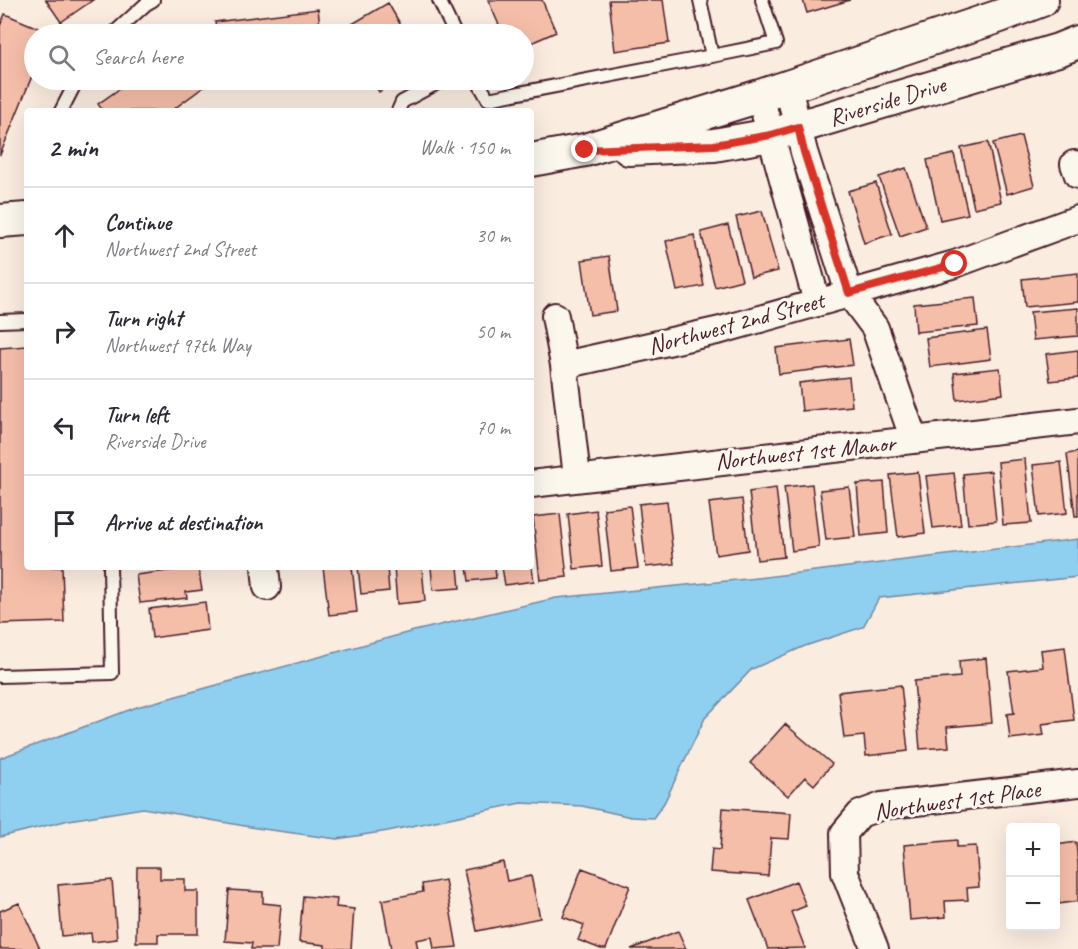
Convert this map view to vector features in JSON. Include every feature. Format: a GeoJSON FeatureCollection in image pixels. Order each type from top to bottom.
{"type":"FeatureCollection","features":[{"type":"Feature","properties":{"kind":"street","name":"Riverside Drive"},"geometry":{"type":"LineString","coordinates":[[534,159],[585,150],[774,91],[1042,0]]}},
{"type":"Feature","properties":{"kind":"street","name":"Riverside Drive"},"geometry":{"type":"LineString","coordinates":[[585,150],[714,145],[785,131],[1058,50],[1078,42]]}},
{"type":"Feature","properties":{"kind":"street"},"geometry":{"type":"LineString","coordinates":[[774,91],[785,131],[817,302]]}},
{"type":"Feature","properties":{"kind":"street"},"geometry":{"type":"LineString","coordinates":[[785,131],[804,152],[849,293],[875,328],[914,440]]}},
{"type":"Feature","properties":{"kind":"street"},"geometry":{"type":"LineString","coordinates":[[0,221],[24,219]]}},
{"type":"Feature","properties":{"kind":"street","name":"Northwest 2nd Street"},"geometry":{"type":"LineString","coordinates":[[564,365],[721,330],[955,264],[1078,219]]}},
{"type":"Feature","properties":{"kind":"street"},"geometry":{"type":"LineString","coordinates":[[555,316],[564,365],[578,477]]}},
{"type":"Feature","properties":{"kind":"street","name":"Northwest 1st Manor"},"geometry":{"type":"LineString","coordinates":[[534,483],[1078,421]]}},
{"type":"Feature","properties":{"kind":"street","name":"Northwest 1st Place"},"geometry":{"type":"LineString","coordinates":[[875,949],[845,873],[844,833],[860,814],[882,806],[1078,783]]}},
{"type":"Feature","properties":{"kind":"lane"},"geometry":{"type":"LineString","coordinates":[[124,24],[153,0]]}},
{"type":"Feature","properties":{"kind":"lane"},"geometry":{"type":"LineString","coordinates":[[439,0],[450,24]]}},
{"type":"Feature","properties":{"kind":"lane"},"geometry":{"type":"LineString","coordinates":[[700,0],[712,56]]}},
{"type":"Feature","properties":{"kind":"lane"},"geometry":{"type":"LineString","coordinates":[[483,90],[488,99],[776,43],[762,0]]}},
{"type":"Feature","properties":{"kind":"lane"},"geometry":{"type":"LineString","coordinates":[[63,108],[72,90]]}},
{"type":"Feature","properties":{"kind":"lane"},"geometry":{"type":"LineString","coordinates":[[399,108],[402,102],[424,90]]}},
{"type":"Feature","properties":{"kind":"lane"},"geometry":{"type":"LineString","coordinates":[[0,321],[24,320]]}},
{"type":"Feature","properties":{"kind":"lane"},"geometry":{"type":"LineString","coordinates":[[0,676],[112,673],[110,570]]}},
{"type":"Feature","properties":{"kind":"water"},"geometry":{"type":"Polygon","coordinates":[[[1078,539],[1078,577],[879,598],[863,627],[805,646],[752,669],[705,718],[664,803],[653,818],[631,817],[582,806],[521,803],[388,831],[337,839],[256,828],[143,808],[69,820],[0,837],[0,758],[137,707],[410,632],[556,598],[757,578],[1078,539]]]}},
{"type":"Feature","properties":{"kind":"building"},"geometry":{"type":"Polygon","coordinates":[[[46,0],[93,0],[61,22],[46,0]]]}},
{"type":"Feature","properties":{"kind":"building"},"geometry":{"type":"Polygon","coordinates":[[[488,0],[542,0],[556,32],[534,42],[534,24],[499,24],[488,0]]]}},
{"type":"Feature","properties":{"kind":"building"},"geometry":{"type":"Polygon","coordinates":[[[609,0],[663,0],[669,43],[615,51],[609,0]]]}},
{"type":"Feature","properties":{"kind":"building"},"geometry":{"type":"Polygon","coordinates":[[[803,0],[850,0],[807,13],[803,0]]]}},
{"type":"Feature","properties":{"kind":"building"},"geometry":{"type":"Polygon","coordinates":[[[388,3],[400,24],[352,24],[388,3]]]}},
{"type":"Feature","properties":{"kind":"building"},"geometry":{"type":"Polygon","coordinates":[[[318,9],[320,24],[215,24],[215,22],[318,9]]]}},
{"type":"Feature","properties":{"kind":"building"},"geometry":{"type":"Polygon","coordinates":[[[5,14],[29,24],[24,24],[24,90],[26,90],[0,155],[0,26],[5,14]]]}},
{"type":"Feature","properties":{"kind":"building"},"geometry":{"type":"Polygon","coordinates":[[[118,90],[200,90],[175,108],[101,108],[98,104],[118,90]]]}},
{"type":"Feature","properties":{"kind":"building"},"geometry":{"type":"Polygon","coordinates":[[[1021,136],[1034,186],[1007,194],[993,143],[1021,136]]]}},
{"type":"Feature","properties":{"kind":"building"},"geometry":{"type":"Polygon","coordinates":[[[988,142],[1001,202],[974,208],[961,148],[988,142]]]}},
{"type":"Feature","properties":{"kind":"building"},"geometry":{"type":"Polygon","coordinates":[[[954,154],[968,214],[940,220],[927,160],[954,154]]]}},
{"type":"Feature","properties":{"kind":"building"},"geometry":{"type":"Polygon","coordinates":[[[906,168],[926,227],[900,236],[879,177],[906,168]]]}},
{"type":"Feature","properties":{"kind":"building"},"geometry":{"type":"Polygon","coordinates":[[[876,183],[892,234],[864,243],[848,191],[876,183]]]}},
{"type":"Feature","properties":{"kind":"building"},"geometry":{"type":"Polygon","coordinates":[[[762,211],[778,271],[751,277],[736,217],[762,211]]]}},
{"type":"Feature","properties":{"kind":"building"},"geometry":{"type":"Polygon","coordinates":[[[728,225],[742,280],[715,287],[701,232],[728,225]]]}},
{"type":"Feature","properties":{"kind":"building"},"geometry":{"type":"Polygon","coordinates":[[[694,235],[704,286],[677,291],[666,241],[694,235]]]}},
{"type":"Feature","properties":{"kind":"building"},"geometry":{"type":"Polygon","coordinates":[[[609,256],[617,311],[590,315],[582,260],[609,256]]]}},
{"type":"Feature","properties":{"kind":"building"},"geometry":{"type":"Polygon","coordinates":[[[1078,273],[1078,302],[1025,307],[1022,279],[1078,273]]]}},
{"type":"Feature","properties":{"kind":"building"},"geometry":{"type":"Polygon","coordinates":[[[975,298],[978,326],[916,332],[914,304],[975,298]]]}},
{"type":"Feature","properties":{"kind":"building"},"geometry":{"type":"Polygon","coordinates":[[[1078,308],[1078,336],[1033,340],[1030,312],[1078,308]]]}},
{"type":"Feature","properties":{"kind":"building"},"geometry":{"type":"Polygon","coordinates":[[[987,330],[991,359],[930,367],[926,338],[987,330]]]}},
{"type":"Feature","properties":{"kind":"building"},"geometry":{"type":"Polygon","coordinates":[[[849,339],[853,365],[779,374],[776,348],[849,339]]]}},
{"type":"Feature","properties":{"kind":"building"},"geometry":{"type":"Polygon","coordinates":[[[24,346],[24,570],[62,570],[64,622],[0,624],[0,348],[24,346]]]}},
{"type":"Feature","properties":{"kind":"building"},"geometry":{"type":"Polygon","coordinates":[[[1078,350],[1078,378],[1050,381],[1046,354],[1078,350]]]}},
{"type":"Feature","properties":{"kind":"building"},"geometry":{"type":"Polygon","coordinates":[[[1000,368],[1003,394],[957,400],[954,373],[1000,368]]]}},
{"type":"Feature","properties":{"kind":"building"},"geometry":{"type":"Polygon","coordinates":[[[849,377],[852,406],[802,411],[799,383],[849,377]]]}},
{"type":"Feature","properties":{"kind":"building"},"geometry":{"type":"Polygon","coordinates":[[[1078,452],[1078,516],[1075,516],[1067,454],[1078,452]]]}},
{"type":"Feature","properties":{"kind":"building"},"geometry":{"type":"Polygon","coordinates":[[[1025,459],[1031,523],[1003,525],[998,462],[1025,459]]]}},
{"type":"Feature","properties":{"kind":"building"},"geometry":{"type":"Polygon","coordinates":[[[1061,462],[1067,513],[1039,516],[1033,465],[1061,462]]]}},
{"type":"Feature","properties":{"kind":"building"},"geometry":{"type":"Polygon","coordinates":[[[991,471],[996,521],[968,524],[963,474],[991,471]]]}},
{"type":"Feature","properties":{"kind":"building"},"geometry":{"type":"Polygon","coordinates":[[[918,472],[925,533],[898,537],[890,475],[918,472]]]}},
{"type":"Feature","properties":{"kind":"building"},"geometry":{"type":"Polygon","coordinates":[[[954,473],[961,525],[933,528],[926,476],[954,473]]]}},
{"type":"Feature","properties":{"kind":"building"},"geometry":{"type":"Polygon","coordinates":[[[884,482],[888,533],[861,536],[857,484],[884,482]]]}},
{"type":"Feature","properties":{"kind":"building"},"geometry":{"type":"Polygon","coordinates":[[[812,484],[819,547],[792,551],[784,487],[812,484]]]}},
{"type":"Feature","properties":{"kind":"building"},"geometry":{"type":"Polygon","coordinates":[[[849,487],[855,537],[826,540],[820,490],[849,487]]]}},
{"type":"Feature","properties":{"kind":"building"},"geometry":{"type":"Polygon","coordinates":[[[776,488],[784,557],[757,560],[749,492],[776,488]]]}},
{"type":"Feature","properties":{"kind":"building"},"geometry":{"type":"Polygon","coordinates":[[[742,499],[748,550],[716,555],[709,503],[742,499]]]}},
{"type":"Feature","properties":{"kind":"building"},"geometry":{"type":"Polygon","coordinates":[[[667,501],[674,564],[646,567],[639,504],[667,501]]]}},
{"type":"Feature","properties":{"kind":"building"},"geometry":{"type":"Polygon","coordinates":[[[630,506],[638,568],[611,571],[604,509],[630,506]]]}},
{"type":"Feature","properties":{"kind":"building"},"geometry":{"type":"Polygon","coordinates":[[[596,510],[602,566],[574,569],[568,514],[596,510]]]}},
{"type":"Feature","properties":{"kind":"building"},"geometry":{"type":"Polygon","coordinates":[[[560,514],[567,577],[540,580],[534,517],[560,514]]]}},
{"type":"Feature","properties":{"kind":"building"},"geometry":{"type":"Polygon","coordinates":[[[175,570],[199,570],[202,590],[186,592],[187,598],[140,603],[136,575],[175,570]]]}},
{"type":"Feature","properties":{"kind":"building"},"geometry":{"type":"Polygon","coordinates":[[[323,570],[352,570],[357,612],[329,615],[323,570]]]}},
{"type":"Feature","properties":{"kind":"building"},"geometry":{"type":"Polygon","coordinates":[[[358,570],[387,570],[389,591],[361,594],[358,570]]]}},
{"type":"Feature","properties":{"kind":"building"},"geometry":{"type":"Polygon","coordinates":[[[394,570],[422,570],[425,601],[397,604],[394,570]]]}},
{"type":"Feature","properties":{"kind":"building"},"geometry":{"type":"Polygon","coordinates":[[[431,570],[458,570],[460,588],[433,590],[431,570]]]}},
{"type":"Feature","properties":{"kind":"building"},"geometry":{"type":"Polygon","coordinates":[[[467,570],[495,570],[496,578],[469,581],[467,570]]]}},
{"type":"Feature","properties":{"kind":"building"},"geometry":{"type":"Polygon","coordinates":[[[502,570],[532,570],[534,581],[505,585],[502,570]]]}},
{"type":"Feature","properties":{"kind":"building"},"geometry":{"type":"Polygon","coordinates":[[[205,602],[208,630],[152,638],[149,609],[205,602]]]}},
{"type":"Feature","properties":{"kind":"building"},"geometry":{"type":"Polygon","coordinates":[[[1065,647],[1074,720],[1042,724],[1044,735],[1010,739],[1007,714],[1014,713],[1008,671],[1043,667],[1041,650],[1065,647]]]}},
{"type":"Feature","properties":{"kind":"building"},"geometry":{"type":"Polygon","coordinates":[[[986,658],[992,723],[947,727],[949,747],[920,749],[914,681],[960,677],[959,661],[986,658]]]}},
{"type":"Feature","properties":{"kind":"building"},"geometry":{"type":"Polygon","coordinates":[[[901,685],[908,751],[866,756],[864,736],[844,738],[838,692],[901,685]]]}},
{"type":"Feature","properties":{"kind":"building"},"geometry":{"type":"Polygon","coordinates":[[[785,724],[832,764],[814,785],[805,777],[788,796],[750,763],[785,724]]]}},
{"type":"Feature","properties":{"kind":"building"},"geometry":{"type":"Polygon","coordinates":[[[723,808],[791,813],[789,839],[771,838],[768,876],[710,872],[712,849],[720,850],[723,808]]]}},
{"type":"Feature","properties":{"kind":"building"},"geometry":{"type":"Polygon","coordinates":[[[957,840],[957,847],[976,846],[979,887],[967,888],[968,900],[945,901],[946,917],[910,920],[904,845],[957,840]]]}},
{"type":"Feature","properties":{"kind":"building"},"geometry":{"type":"Polygon","coordinates":[[[1076,842],[1078,901],[1060,904],[1060,877],[1060,844],[1076,842]]]}},
{"type":"Feature","properties":{"kind":"building"},"geometry":{"type":"Polygon","coordinates":[[[503,862],[507,881],[531,876],[540,918],[477,931],[464,870],[503,862]]]}},
{"type":"Feature","properties":{"kind":"building"},"geometry":{"type":"Polygon","coordinates":[[[137,867],[160,867],[160,879],[185,879],[185,891],[198,891],[198,934],[158,934],[158,942],[136,942],[137,867]]]}},
{"type":"Feature","properties":{"kind":"building"},"geometry":{"type":"Polygon","coordinates":[[[582,868],[630,886],[606,949],[578,940],[584,925],[563,917],[582,868]]]}},
{"type":"Feature","properties":{"kind":"building"},"geometry":{"type":"Polygon","coordinates":[[[112,880],[117,939],[92,942],[91,933],[62,936],[58,885],[112,880]]]}},
{"type":"Feature","properties":{"kind":"building"},"geometry":{"type":"Polygon","coordinates":[[[445,880],[457,947],[434,949],[432,937],[416,940],[418,949],[391,949],[382,900],[423,892],[422,884],[445,880]]]}},
{"type":"Feature","properties":{"kind":"building"},"geometry":{"type":"Polygon","coordinates":[[[796,881],[806,906],[791,912],[805,948],[768,949],[749,900],[796,881]]]}},
{"type":"Feature","properties":{"kind":"building"},"geometry":{"type":"Polygon","coordinates":[[[229,890],[263,892],[263,903],[281,905],[277,949],[251,949],[252,943],[225,941],[229,890]]]}},
{"type":"Feature","properties":{"kind":"building"},"geometry":{"type":"Polygon","coordinates":[[[303,896],[337,899],[336,907],[354,909],[351,949],[325,949],[325,945],[299,942],[303,896]]]}},
{"type":"Feature","properties":{"kind":"building"},"geometry":{"type":"Polygon","coordinates":[[[19,903],[40,949],[0,949],[0,911],[19,903]]]}},
{"type":"Feature","properties":{"kind":"building"},"geometry":{"type":"Polygon","coordinates":[[[678,931],[686,949],[631,949],[678,931]]]}},
{"type":"Feature","properties":{"kind":"route"},"geometry":{"type":"LineString","coordinates":[[585,150],[714,145],[771,135],[798,127],[849,293],[955,264]]}}]}
